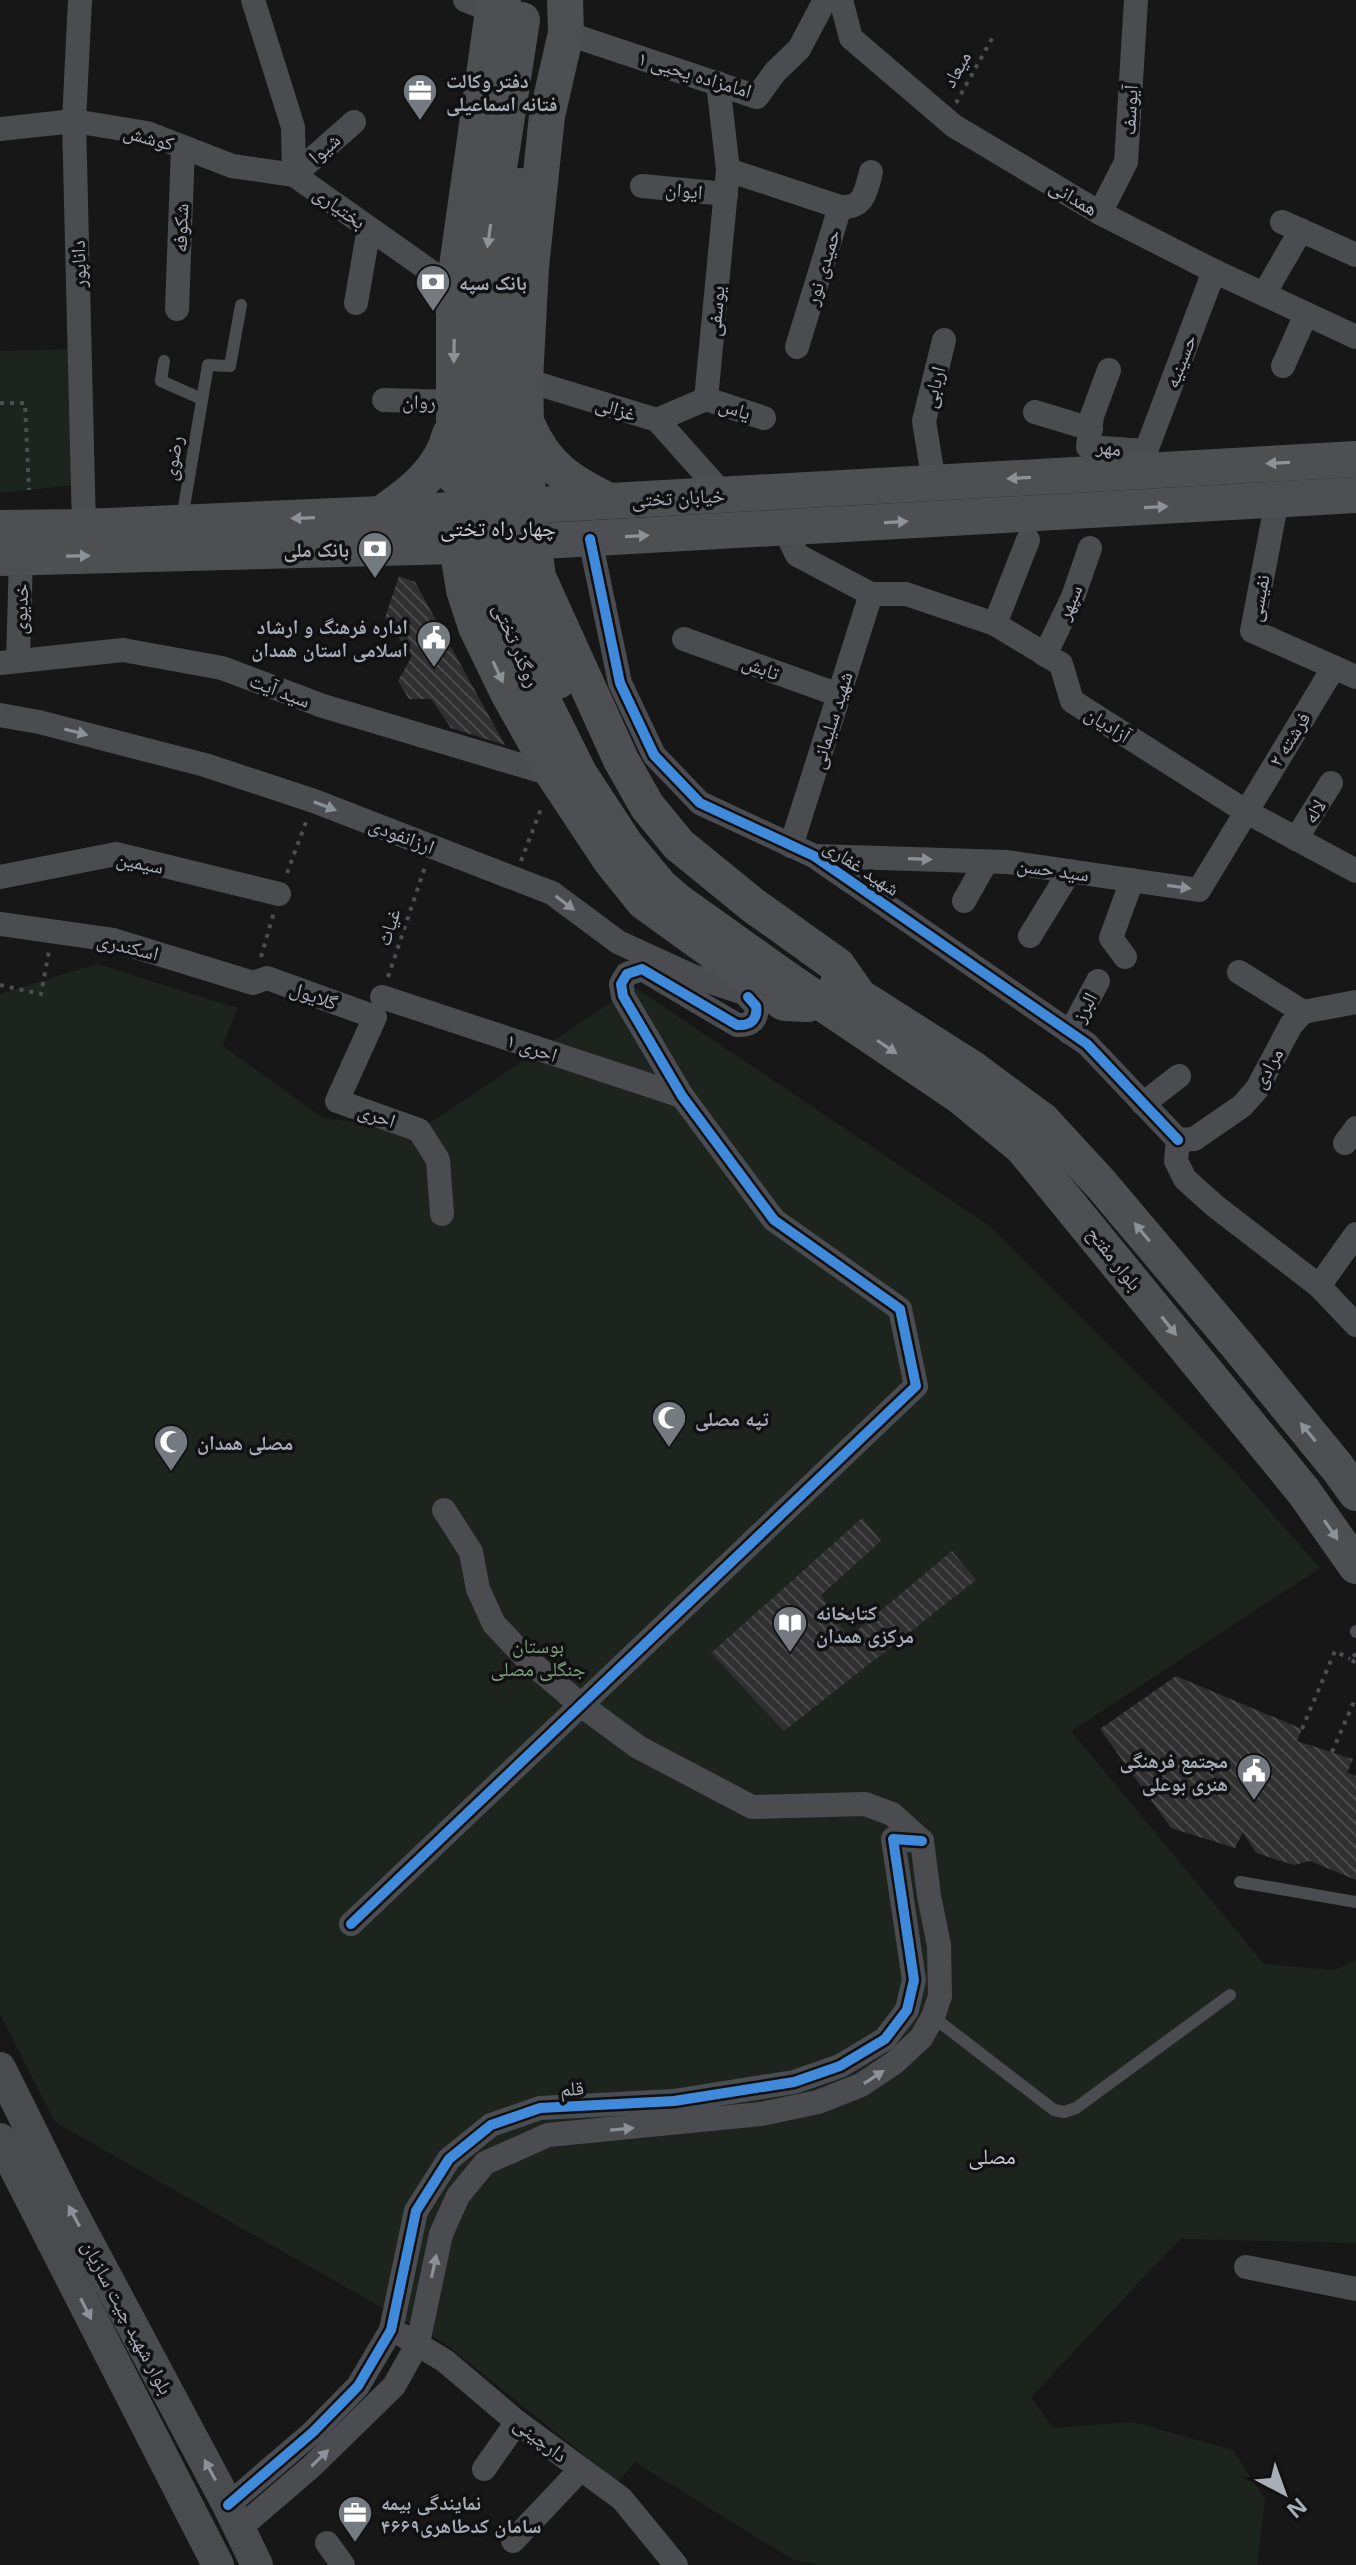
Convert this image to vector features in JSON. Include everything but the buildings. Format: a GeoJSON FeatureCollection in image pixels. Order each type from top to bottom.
{"type":"FeatureCollection","features":[{"type":"Feature","properties":{"kind":"main road"},"geometry":{"type":"LineString","coordinates":[[527,10],[454,288],[453,411],[454,476],[480,495],[494,494],[518,483],[528,489]]}},
{"type":"Feature","properties":{"kind":"main road"},"geometry":{"type":"LineString","coordinates":[[527,10],[547,116],[531,267],[525,380],[531,542],[538,577],[621,760],[647,806],[679,845],[754,906],[838,966],[858,995]]}},
{"type":"Feature","properties":{"kind":"main road","name":"روگذر تختی"},"geometry":{"type":"LineString","coordinates":[[527,10],[486,252],[483,511],[486,555],[500,614],[579,773],[626,845],[661,887],[680,903],[791,981]]}},
{"type":"Feature","properties":{"kind":"main road"},"geometry":{"type":"LineString","coordinates":[[453,411],[449,440],[433,470],[380,532],[414,560],[435,572],[454,593],[476,627],[508,693],[554,775],[611,861],[644,902],[791,981]]}},
{"type":"Feature","properties":{"kind":"main road"},"geometry":{"type":"LineString","coordinates":[[527,425],[549,463],[583,489],[609,501]]}},
{"type":"Feature","properties":{"kind":"main road","name":"خیابان تختی"},"geometry":{"type":"LineString","coordinates":[[11,558],[380,532],[528,489],[609,501],[934,483],[1143,461],[1356,459]]}},
{"type":"Feature","properties":{"kind":"main road","name":"خیابان تختی"},"geometry":{"type":"LineString","coordinates":[[0,528],[182,523],[380,532],[456,546],[1356,495]]}},
{"type":"Feature","properties":{"kind":"main road"},"geometry":{"type":"LineString","coordinates":[[452,510],[464,590],[476,627]]}},
{"type":"Feature","properties":{"kind":"main road"},"geometry":{"type":"LineString","coordinates":[[570,650],[555,595],[552,571],[563,550],[586,539]]}},
{"type":"Feature","properties":{"kind":"main road"},"geometry":{"type":"LineString","coordinates":[[464,590],[479,570],[502,560],[519,564],[538,577]]}},
{"type":"Feature","properties":{"kind":"main road","name":"بلوار مفتح"},"geometry":{"type":"LineString","coordinates":[[791,981],[858,995],[973,1069],[1042,1120],[1101,1184],[1350,1476]]}},
{"type":"Feature","properties":{"kind":"main road","name":"بلوار مفتح"},"geometry":{"type":"LineString","coordinates":[[791,981],[960,1096],[1022,1147],[1304,1492],[1356,1566]]}},
{"type":"Feature","properties":{"kind":"main road","name":"بلوار شهید چیت سازیان"},"geometry":{"type":"LineString","coordinates":[[0,2068],[257,2565]]}},
{"type":"Feature","properties":{"kind":"main road"},"geometry":{"type":"LineString","coordinates":[[2,2148],[40,2149]]}},
{"type":"Feature","properties":{"kind":"main road","name":"بلوار شهید چیت سازیان"},"geometry":{"type":"LineString","coordinates":[[2,2148],[218,2565]]}},
{"type":"Feature","properties":{"kind":"main road"},"geometry":{"type":"LineString","coordinates":[[0,2201],[39,2219]]}},
{"type":"Feature","properties":{"kind":"street","name":"داناپور"},"geometry":{"type":"LineString","coordinates":[[80,0],[74,121],[84,527]]}},
{"type":"Feature","properties":{"kind":"street","name":"بختیاری"},"geometry":{"type":"LineString","coordinates":[[253,0],[293,127],[294,175],[454,288]]}},
{"type":"Feature","properties":{"kind":"street","name":"امامزاده یحیی ۱"},"geometry":{"type":"LineString","coordinates":[[527,10],[757,97],[775,72],[799,49],[825,0]]}},
{"type":"Feature","properties":{"kind":"street","name":"همدانی"},"geometry":{"type":"LineString","coordinates":[[841,0],[851,38],[947,120],[1100,213],[1214,271],[1356,337]]}},
{"type":"Feature","properties":{"kind":"street","name":"آیوسف"},"geometry":{"type":"LineString","coordinates":[[1100,213],[1126,162],[1136,0]]}},
{"type":"Feature","properties":{"kind":"street","name":"یوسفی"},"geometry":{"type":"LineString","coordinates":[[706,399],[727,182],[718,83]]}},
{"type":"Feature","properties":{"kind":"street","name":"کوشش"},"geometry":{"type":"LineString","coordinates":[[0,129],[74,121],[147,133],[232,166],[294,175]]}},
{"type":"Feature","properties":{"kind":"street","name":"شیوا"},"geometry":{"type":"LineString","coordinates":[[294,175],[354,122]]}},
{"type":"Feature","properties":{"kind":"street","name":"شکوفه"},"geometry":{"type":"LineString","coordinates":[[177,309],[183,147]]}},
{"type":"Feature","properties":{"kind":"street"},"geometry":{"type":"LineString","coordinates":[[840,207],[850,208],[859,203],[871,172]]}},
{"type":"Feature","properties":{"kind":"street","name":"ایوان"},"geometry":{"type":"LineString","coordinates":[[642,186],[727,182]]}},
{"type":"Feature","properties":{"kind":"street","name":"حمیدی نور"},"geometry":{"type":"LineString","coordinates":[[727,182],[840,207],[797,347]]}},
{"type":"Feature","properties":{"kind":"street"},"geometry":{"type":"LineString","coordinates":[[1264,294],[1291,226],[1356,255]]}},
{"type":"Feature","properties":{"kind":"street"},"geometry":{"type":"LineString","coordinates":[[356,303],[369,228]]}},
{"type":"Feature","properties":{"kind":"street","name":"حسینیه"},"geometry":{"type":"LineString","coordinates":[[1143,461],[1214,271]]}},
{"type":"Feature","properties":{"kind":"street"},"geometry":{"type":"LineString","coordinates":[[1283,366],[1306,314]]}},
{"type":"Feature","properties":{"kind":"street","name":"اربابی"},"geometry":{"type":"LineString","coordinates":[[934,483],[924,421],[944,340]]}},
{"type":"Feature","properties":{"kind":"street","name":"مهر"},"geometry":{"type":"LineString","coordinates":[[1109,370],[1092,416],[1088,447],[1143,461]]}},
{"type":"Feature","properties":{"kind":"street","name":"غزالی"},"geometry":{"type":"LineString","coordinates":[[525,380],[657,420],[724,495]]}},
{"type":"Feature","properties":{"kind":"street"},"geometry":{"type":"LineString","coordinates":[[657,420],[706,399]]}},
{"type":"Feature","properties":{"kind":"street","name":"یاس"},"geometry":{"type":"LineString","coordinates":[[706,399],[764,418]]}},
{"type":"Feature","properties":{"kind":"street","name":"روان"},"geometry":{"type":"LineString","coordinates":[[384,400],[453,411]]}},
{"type":"Feature","properties":{"kind":"street","name":"مهر"},"geometry":{"type":"LineString","coordinates":[[1035,412],[1091,429]]}},
{"type":"Feature","properties":{"kind":"street","name":"نفیسی"},"geometry":{"type":"LineString","coordinates":[[1277,500],[1252,631],[1345,672]]}},
{"type":"Feature","properties":{"kind":"street"},"geometry":{"type":"LineString","coordinates":[[784,528],[797,555],[871,594]]}},
{"type":"Feature","properties":{"kind":"street","name":"شهید غفاری"},"geometry":{"type":"LineString","coordinates":[[586,539],[620,683],[654,755],[700,803],[814,856],[1070,1033],[1108,1065],[1178,1140]]}},
{"type":"Feature","properties":{"kind":"street"},"geometry":{"type":"LineString","coordinates":[[995,624],[1028,540]]}},
{"type":"Feature","properties":{"kind":"street","name":"سپهر"},"geometry":{"type":"LineString","coordinates":[[1045,655],[1073,597],[1090,548]]}},
{"type":"Feature","properties":{"kind":"street","name":"خدیوی"},"geometry":{"type":"LineString","coordinates":[[9,662],[11,558]]}},
{"type":"Feature","properties":{"kind":"street","name":"آزادیان"},"geometry":{"type":"LineString","coordinates":[[871,594],[906,594],[995,624],[1061,664],[1072,701],[1245,811],[1356,871]]}},
{"type":"Feature","properties":{"kind":"street","name":"شهید سلیمانی"},"geometry":{"type":"LineString","coordinates":[[791,846],[871,594]]}},
{"type":"Feature","properties":{"kind":"street","name":"تابش"},"geometry":{"type":"LineString","coordinates":[[684,639],[839,695]]}},
{"type":"Feature","properties":{"kind":"street","name":"سید آیت"},"geometry":{"type":"LineString","coordinates":[[9,662],[123,650],[222,668],[323,706],[554,775]]}},
{"type":"Feature","properties":{"kind":"street","name":"فرشته ۲"},"geometry":{"type":"LineString","coordinates":[[1245,811],[1345,672]]}},
{"type":"Feature","properties":{"kind":"street","name":"ارزانفودی"},"geometry":{"type":"LineString","coordinates":[[0,715],[205,765],[314,801],[552,893],[618,942],[748,997],[791,981]]}},
{"type":"Feature","properties":{"kind":"street","name":"لاله"},"geometry":{"type":"LineString","coordinates":[[1296,839],[1331,783]]}},
{"type":"Feature","properties":{"kind":"street","name":"سید حسن"},"geometry":{"type":"LineString","coordinates":[[814,856],[1007,862],[1199,890],[1245,811]]}},
{"type":"Feature","properties":{"kind":"street","name":"سیمین"},"geometry":{"type":"LineString","coordinates":[[0,877],[116,854],[279,894]]}},
{"type":"Feature","properties":{"kind":"street"},"geometry":{"type":"LineString","coordinates":[[964,901],[986,862]]}},
{"type":"Feature","properties":{"kind":"street"},"geometry":{"type":"LineString","coordinates":[[1030,936],[1070,871]]}},
{"type":"Feature","properties":{"kind":"street"},"geometry":{"type":"LineString","coordinates":[[1125,957],[1111,938],[1132,880]]}},
{"type":"Feature","properties":{"kind":"street","name":"اسکندری"},"geometry":{"type":"LineString","coordinates":[[0,924],[113,940],[253,983]]}},
{"type":"Feature","properties":{"kind":"street"},"geometry":{"type":"LineString","coordinates":[[351,1924],[916,1386],[900,1309],[774,1220],[682,1096],[623,996],[621,984],[631,971],[642,969],[737,1025],[755,1019],[756,1006],[748,997]]}},
{"type":"Feature","properties":{"kind":"street"},"geometry":{"type":"LineString","coordinates":[[1239,972],[1303,1012],[1356,1002]]}},
{"type":"Feature","properties":{"kind":"street","name":"گلایول"},"geometry":{"type":"LineString","coordinates":[[253,983],[267,978],[378,1007]]}},
{"type":"Feature","properties":{"kind":"street","name":"البرز"},"geometry":{"type":"LineString","coordinates":[[1070,1033],[1098,981]]}},
{"type":"Feature","properties":{"kind":"street","name":"احری ۱"},"geometry":{"type":"LineString","coordinates":[[378,1007],[682,1096]]}},
{"type":"Feature","properties":{"kind":"street","name":"احری"},"geometry":{"type":"LineString","coordinates":[[378,1007],[337,1101],[419,1130],[438,1160],[442,1214]]}},
{"type":"Feature","properties":{"kind":"street","name":"مرادی"},"geometry":{"type":"LineString","coordinates":[[1178,1140],[1194,1139],[1242,1106],[1257,1089],[1291,1025],[1303,1012]]}},
{"type":"Feature","properties":{"kind":"street"},"geometry":{"type":"LineString","coordinates":[[1143,1104],[1179,1076]]}},
{"type":"Feature","properties":{"kind":"street"},"geometry":{"type":"LineString","coordinates":[[1178,1140],[1176,1161],[1185,1179],[1319,1286],[1356,1325]]}},
{"type":"Feature","properties":{"kind":"street"},"geometry":{"type":"LineString","coordinates":[[1319,1286],[1356,1234]]}},
{"type":"Feature","properties":{"kind":"street"},"geometry":{"type":"LineString","coordinates":[[234,2516],[311,2467],[394,2386],[418,2343],[441,2234],[458,2196],[485,2163],[548,2135],[761,2114],[818,2102],[861,2085],[894,2063],[921,2038],[940,1996],[939,1945],[922,1841],[892,1814],[865,1804],[752,1807],[638,1747],[581,1705],[528,1660],[494,1624],[478,1589],[471,1552],[444,1510]]}},
{"type":"Feature","properties":{"kind":"street","name":"قلم"},"geometry":{"type":"LineString","coordinates":[[234,2516],[358,2386],[391,2330],[416,2211],[449,2159],[491,2125],[540,2108],[674,2101],[794,2082],[840,2066],[885,2039],[907,2010],[914,1980],[893,1839],[922,1841]]}},
{"type":"Feature","properties":{"kind":"street"},"geometry":{"type":"LineString","coordinates":[[1246,2267],[1356,2289]]}},
{"type":"Feature","properties":{"kind":"street","name":"دارچینی"},"geometry":{"type":"LineString","coordinates":[[391,2330],[445,2361],[517,2422],[622,2499],[676,2565]]}},
{"type":"Feature","properties":{"kind":"street"},"geometry":{"type":"LineString","coordinates":[[484,2469],[517,2422]]}},
{"type":"Feature","properties":{"kind":"street"},"geometry":{"type":"LineString","coordinates":[[513,2541],[581,2469]]}},
{"type":"Feature","properties":{"kind":"street"},"geometry":{"type":"LineString","coordinates":[[327,2543],[343,2565]]}},
{"type":"Feature","properties":{"kind":"lane","name":"رضوی"},"geometry":{"type":"LineString","coordinates":[[182,523],[208,365],[230,366],[241,305]]}},
{"type":"Feature","properties":{"kind":"lane"},"geometry":{"type":"LineString","coordinates":[[164,361],[161,381],[202,399]]}},
{"type":"Feature","properties":{"kind":"lane"},"geometry":{"type":"LineString","coordinates":[[1240,1882],[1356,1902]]}},
{"type":"Feature","properties":{"kind":"lane"},"geometry":{"type":"LineString","coordinates":[[933,2017],[1054,2110],[1064,2112],[1076,2108],[1230,1995]]}},
{"type":"Feature","properties":{"kind":"path"},"geometry":{"type":"LineString","coordinates":[[0,403],[25,403],[29,490]]}},
{"type":"Feature","properties":{"kind":"path"},"geometry":{"type":"LineString","coordinates":[[514,878],[554,775]]}},
{"type":"Feature","properties":{"kind":"path"},"geometry":{"type":"LineString","coordinates":[[0,985],[41,994],[52,932]]}},
{"type":"Feature","properties":{"kind":"path"},"geometry":{"type":"LineString","coordinates":[[1302,1729],[1335,1651],[1356,1663]]}},
{"type":"Feature","properties":{"kind":"path"},"geometry":{"type":"LineString","coordinates":[[1350,1659],[1356,1654]]}},
{"type":"Feature","properties":{"kind":"path"},"geometry":{"type":"LineString","coordinates":[[1332,1752],[1356,1697]]}},
{"type":"Feature","properties":{"kind":"green space"},"geometry":{"type":"Polygon","coordinates":[[[70,349],[75,485],[0,493],[0,351],[70,349]]]}},
{"type":"Feature","properties":{"kind":"green space","name":"بوستان جنگلی مصلی"},"geometry":{"type":"Polygon","coordinates":[[[97,964],[237,1008],[223,1046],[323,1118],[419,1130],[634,987],[988,1225],[1237,1474],[1320,1568],[1071,1731],[1264,1964],[1335,1970],[1356,1960],[1356,2243],[1180,2239],[1031,2397],[1053,2428],[1133,2422],[1233,2450],[1265,2499],[1257,2565],[819,2565],[792,2559],[635,2462],[618,2482],[444,2343],[55,2122],[0,2014],[0,994],[97,964]]]}},
{"type":"Feature","properties":{"kind":"cycle path"},"geometry":{"type":"LineString","coordinates":[[590,539],[620,683],[654,755],[700,803],[814,856],[1087,1044],[1178,1140]]}},
{"type":"Feature","properties":{"kind":"cycle path"},"geometry":{"type":"LineString","coordinates":[[351,1924],[916,1386],[900,1309],[774,1220],[682,1096],[623,996],[621,984],[627,974],[642,969],[737,1025],[750,1023],[755,1018],[756,1006],[748,997]]}},
{"type":"Feature","properties":{"kind":"cycle path"},"geometry":{"type":"LineString","coordinates":[[228,2505],[313,2432],[358,2386],[391,2330],[416,2211],[449,2159],[491,2125],[540,2108],[674,2101],[794,2082],[840,2066],[885,2039],[907,2010],[914,1980],[893,1839],[922,1841]]}},
{"type":"Feature","properties":{"kind":"place","name":"دفتر وکالت فتانه اسماعیلی"},"geometry":{"type":"Point","coordinates":[420,122]}},
{"type":"Feature","properties":{"kind":"place","name":"بانک سپه"},"geometry":{"type":"Point","coordinates":[433,313]}},
{"type":"Feature","properties":{"kind":"place","name":"بانک ملی"},"geometry":{"type":"Point","coordinates":[375,580]}},
{"type":"Feature","properties":{"kind":"place","name":"اداره فرهنگ و ارشاد اسلامی استان همدان"},"geometry":{"type":"Point","coordinates":[434,669]}},
{"type":"Feature","properties":{"kind":"place","name":"تپه مصلی"},"geometry":{"type":"Point","coordinates":[669,1449]}},
{"type":"Feature","properties":{"kind":"place","name":"مصلی همدان"},"geometry":{"type":"Point","coordinates":[171,1473]}},
{"type":"Feature","properties":{"kind":"place","name":"کتابخانه مرکزی همدان"},"geometry":{"type":"Point","coordinates":[790,1654]}},
{"type":"Feature","properties":{"kind":"place","name":"مجتمع فرهنگی هنری بوعلی"},"geometry":{"type":"Point","coordinates":[1254,1802]}},
{"type":"Feature","properties":{"kind":"place","name":"نمایندگی بیمه سامان کدطاهری۴۶۶۹"},"geometry":{"type":"Point","coordinates":[355,2544]}},
{"type":"Feature","properties":{"kind":"district","name":"چهار راه تختی"},"geometry":{"type":"Point","coordinates":[498,527]}},
{"type":"Feature","properties":{"kind":"district","name":"مصلی"},"geometry":{"type":"Point","coordinates":[992,2155]}}]}
